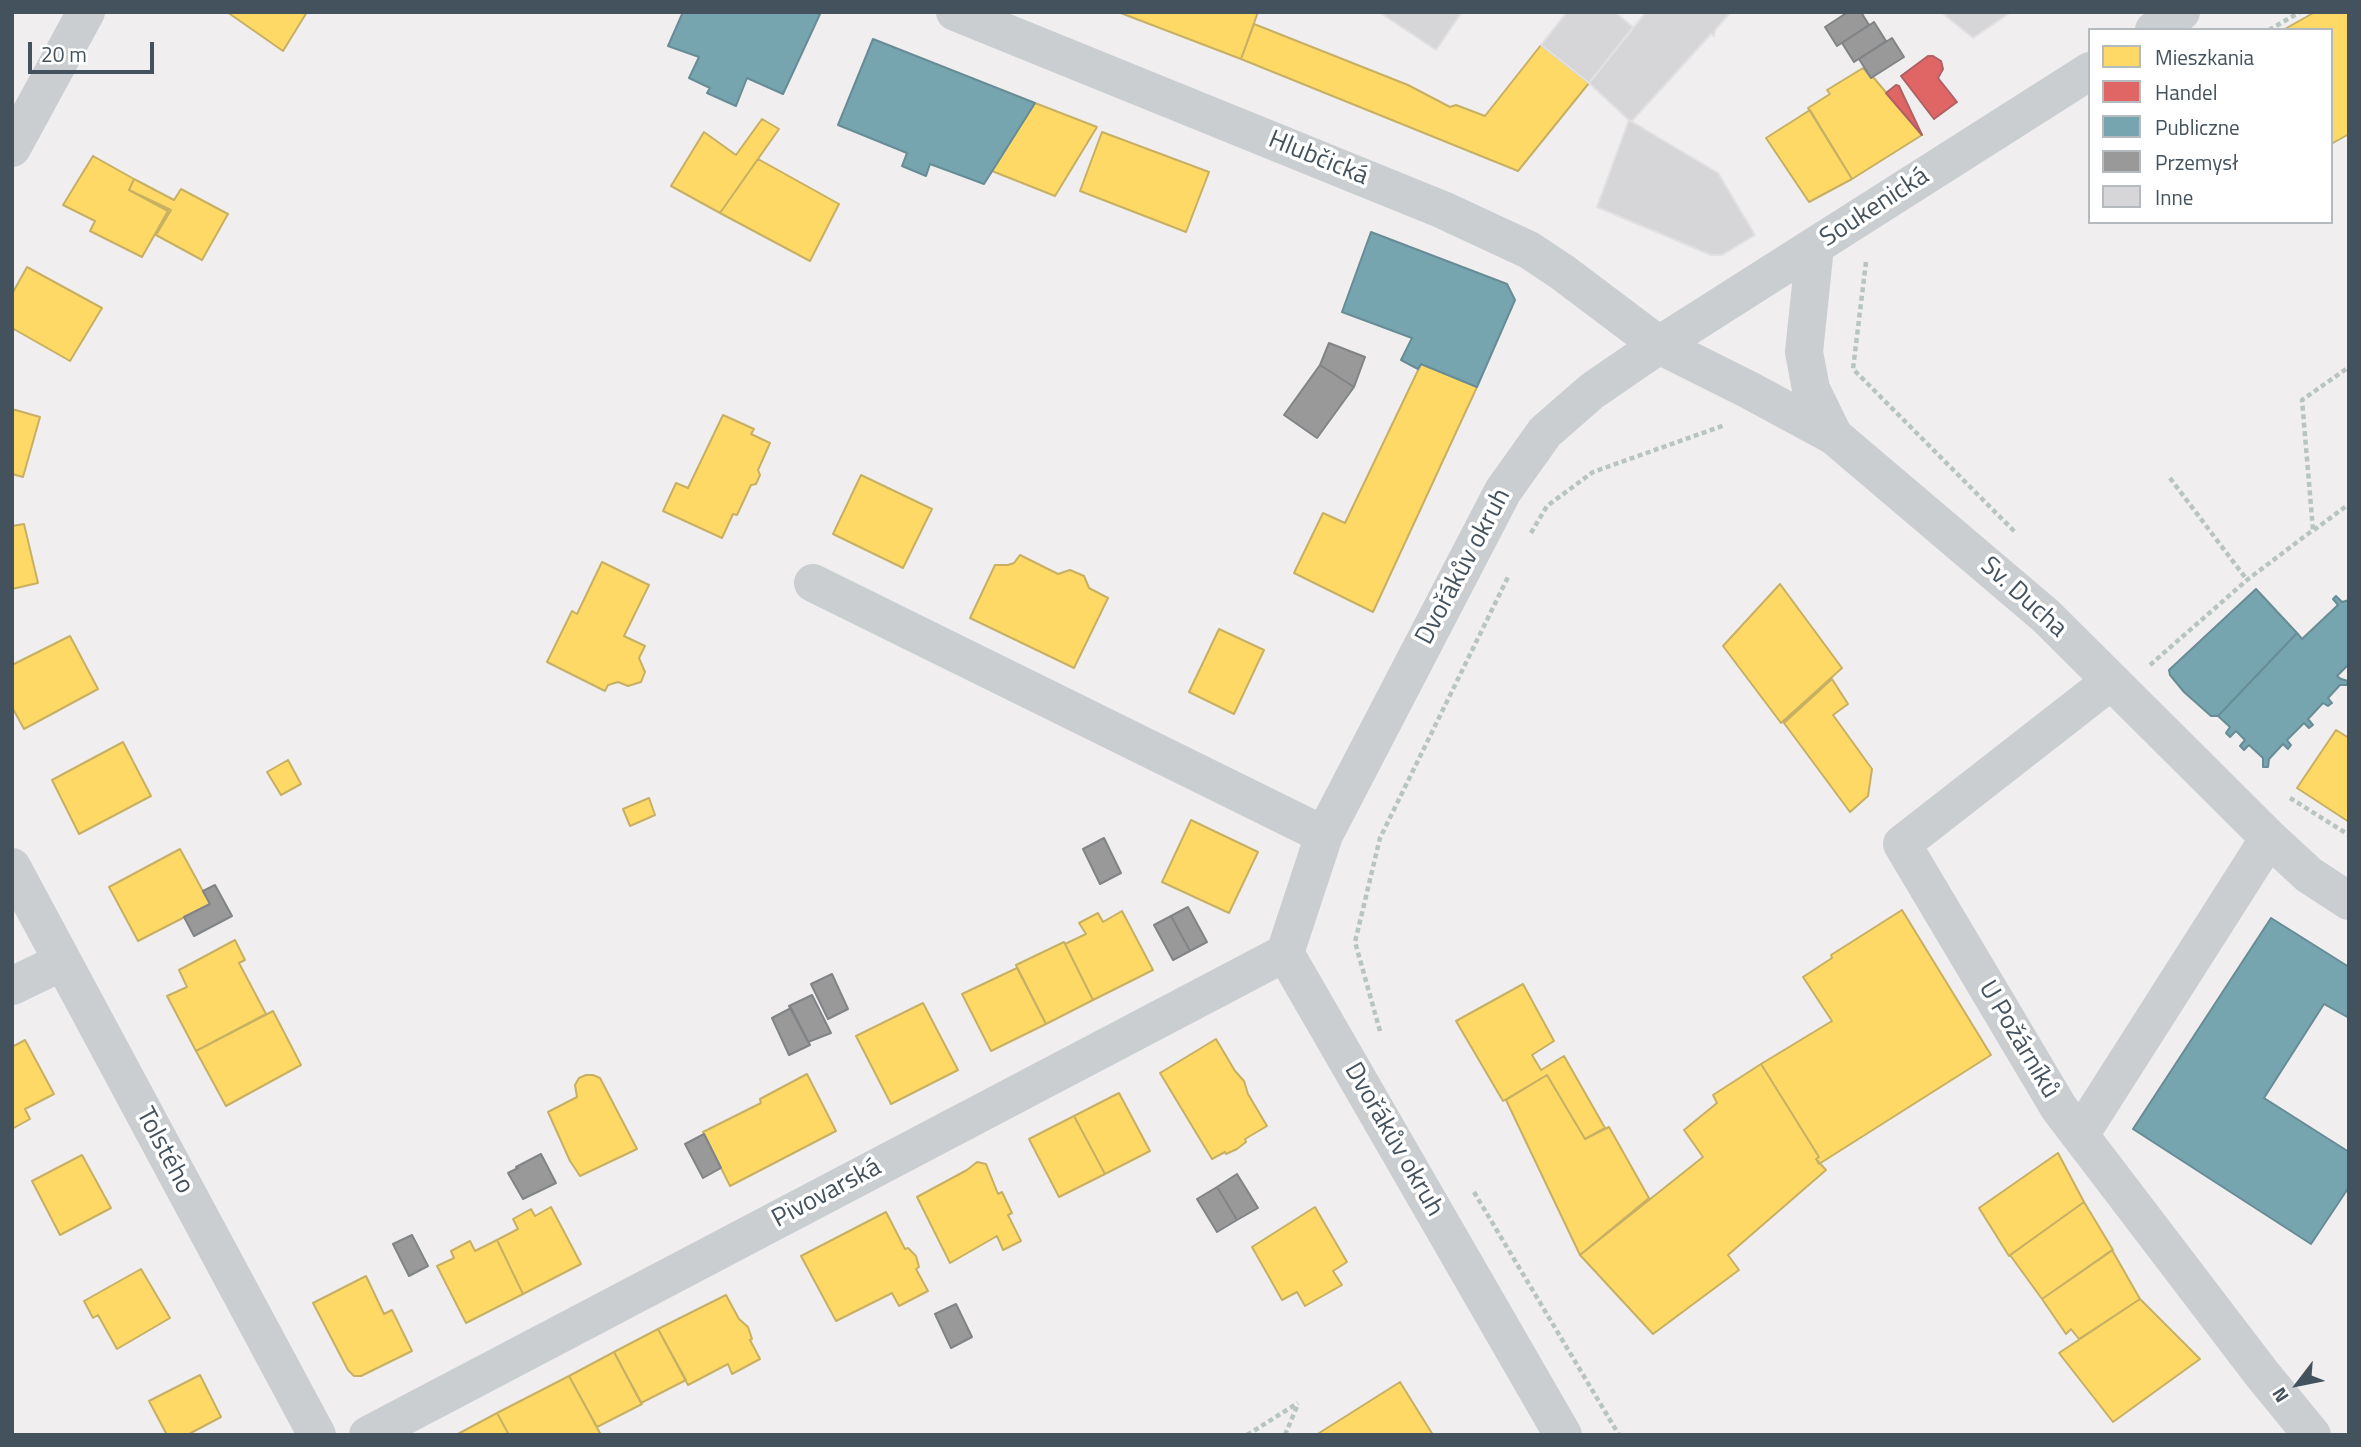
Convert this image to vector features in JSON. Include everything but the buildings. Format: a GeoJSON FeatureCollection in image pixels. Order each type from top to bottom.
{"type":"FeatureCollection","features":[{"type":"Feature","properties":{"kind":"street"},"geometry":{"type":"LineString","coordinates":[[12,148],[86,12]]}},
{"type":"Feature","properties":{"kind":"street","name":"Hlubčická"},"geometry":{"type":"LineString","coordinates":[[956,12],[1455,215],[1529,250],[1659,345]]}},
{"type":"Feature","properties":{"kind":"street"},"geometry":{"type":"LineString","coordinates":[[2157,28],[2181,12]]}},
{"type":"Feature","properties":{"kind":"street","name":"Soukenická"},"geometry":{"type":"LineString","coordinates":[[1659,345],[2088,72]]}},
{"type":"Feature","properties":{"kind":"street"},"geometry":{"type":"LineString","coordinates":[[1815,247],[1804,352],[1811,389],[1834,436]]}},
{"type":"Feature","properties":{"kind":"street","name":"Sv. Ducha"},"geometry":{"type":"LineString","coordinates":[[1659,345],[1834,436],[2046,616],[2269,838],[2309,875],[2349,901]]}},
{"type":"Feature","properties":{"kind":"street","name":"Dvořákův okruh"},"geometry":{"type":"LineString","coordinates":[[1563,1435],[1285,953],[1324,835],[1503,491],[1545,432],[1592,391],[1659,345]]}},
{"type":"Feature","properties":{"kind":"street"},"geometry":{"type":"LineString","coordinates":[[813,583],[1324,835]]}},
{"type":"Feature","properties":{"kind":"street","name":"U Požárníků"},"geometry":{"type":"LineString","coordinates":[[2111,681],[1902,844],[2059,1108],[2262,1374],[2312,1435]]}},
{"type":"Feature","properties":{"kind":"street"},"geometry":{"type":"LineString","coordinates":[[2080,1135],[2269,838]]}},
{"type":"Feature","properties":{"kind":"street","name":"Tolstého"},"geometry":{"type":"LineString","coordinates":[[12,867],[317,1435]]}},
{"type":"Feature","properties":{"kind":"street","name":"Pivovarská"},"geometry":{"type":"LineString","coordinates":[[368,1435],[1285,953]]}},
{"type":"Feature","properties":{"kind":"street"},"geometry":{"type":"LineString","coordinates":[[12,986],[62,962]]}},
{"type":"Feature","properties":{"kind":"path"},"geometry":{"type":"LineString","coordinates":[[2273,28],[2301,12]]}},
{"type":"Feature","properties":{"kind":"path"},"geometry":{"type":"LineString","coordinates":[[1855,351],[1867,251]]}},
{"type":"Feature","properties":{"kind":"path"},"geometry":{"type":"LineString","coordinates":[[2313,530],[2302,400],[2349,367]]}},
{"type":"Feature","properties":{"kind":"path"},"geometry":{"type":"LineString","coordinates":[[1526,542],[1547,506],[1593,472],[1733,423]]}},
{"type":"Feature","properties":{"kind":"path"},"geometry":{"type":"LineString","coordinates":[[2170,478],[2247,580]]}},
{"type":"Feature","properties":{"kind":"path"},"geometry":{"type":"LineString","coordinates":[[2149,665],[2247,580],[2349,504]]}},
{"type":"Feature","properties":{"kind":"path"},"geometry":{"type":"LineString","coordinates":[[1382,1038],[1355,942],[1380,838],[1513,566]]}},
{"type":"Feature","properties":{"kind":"path"},"geometry":{"type":"LineString","coordinates":[[1468,1182],[1619,1435]]}},
{"type":"Feature","properties":{"kind":"path"},"geometry":{"type":"LineString","coordinates":[[1247,1435],[1298,1403],[1285,1435]]}}]}
